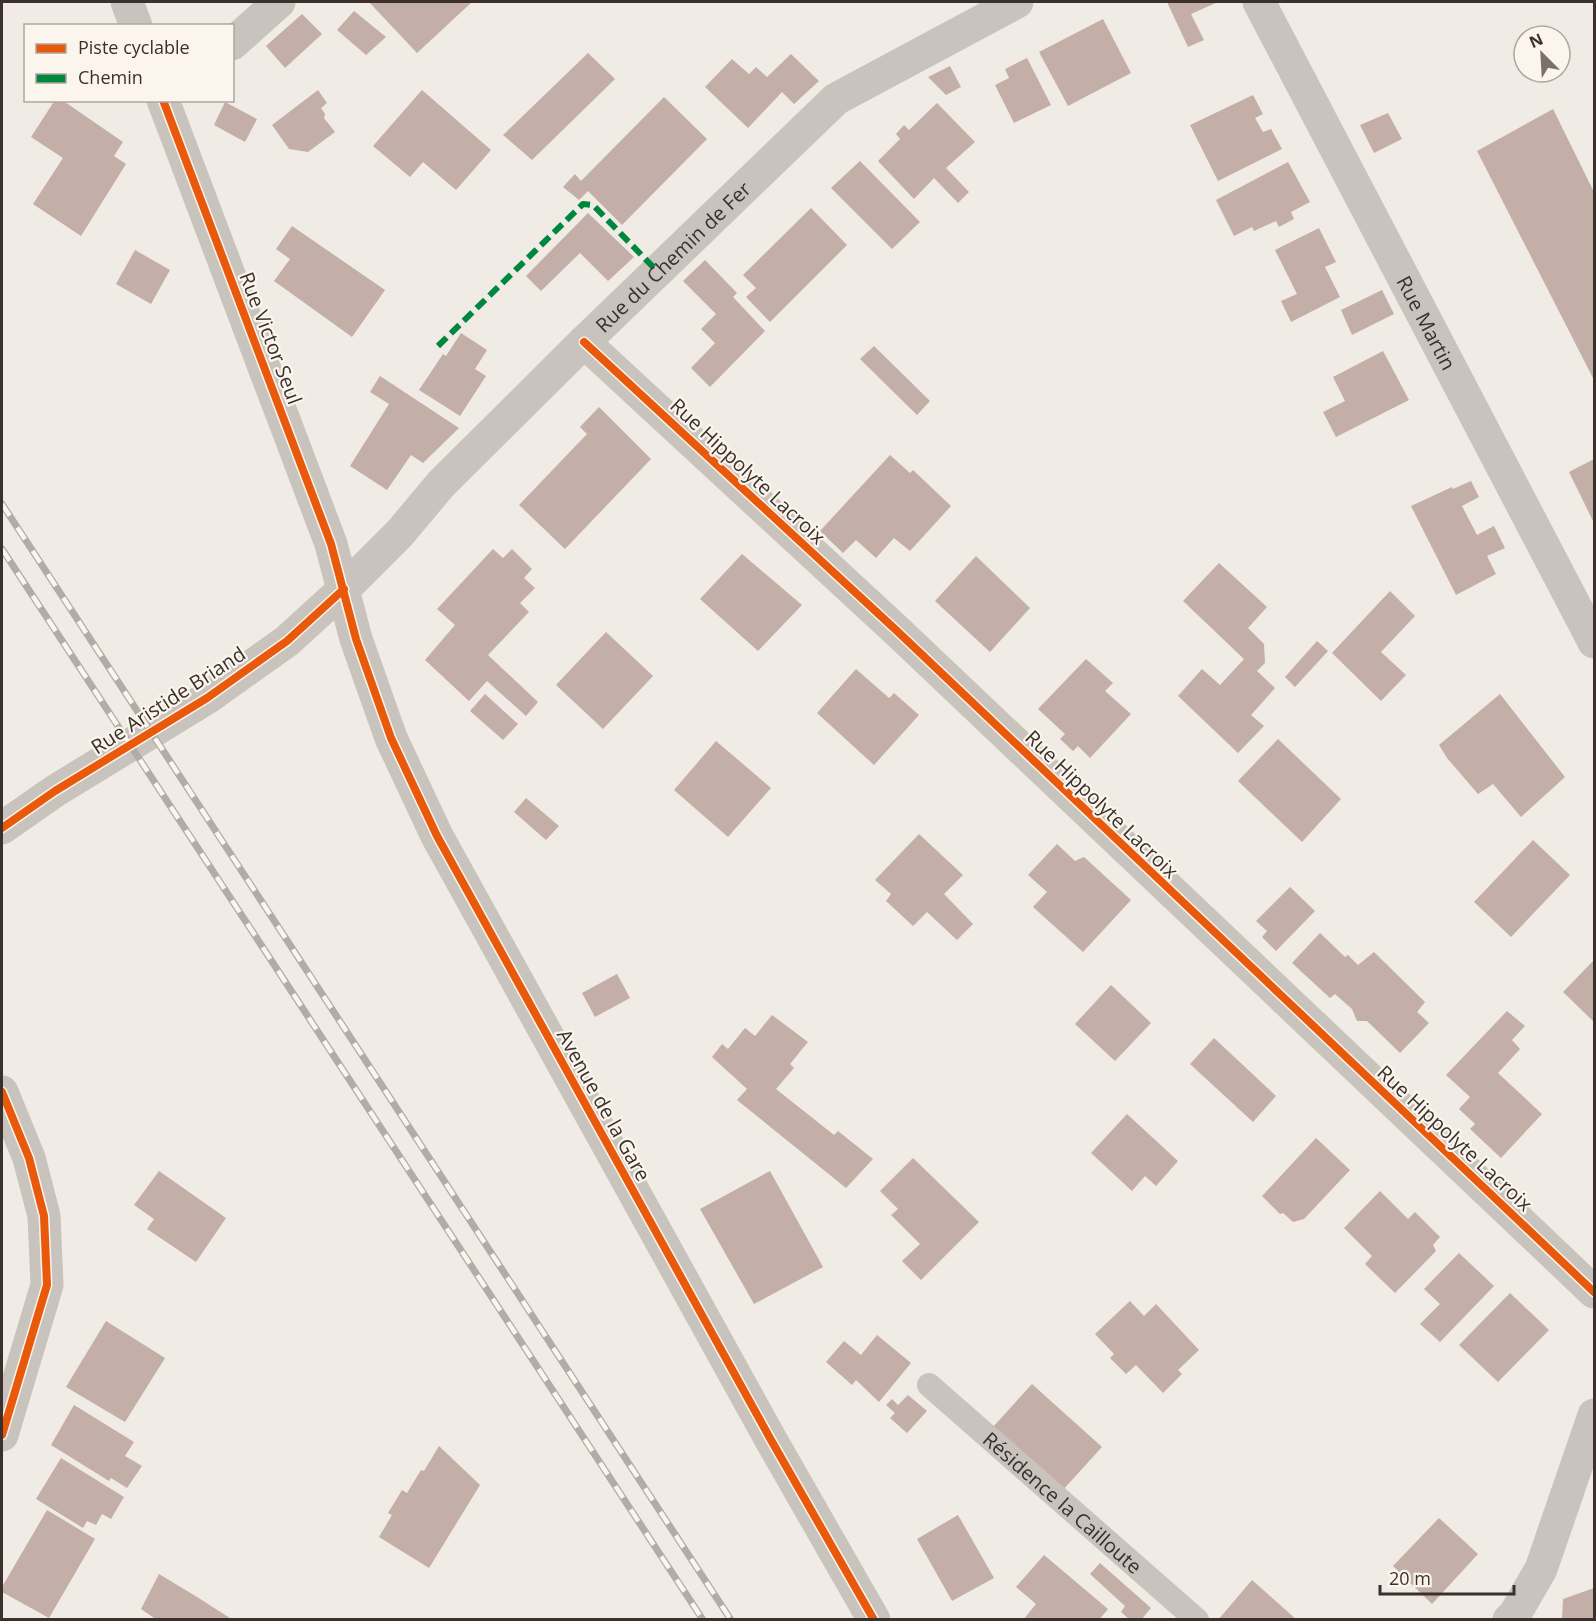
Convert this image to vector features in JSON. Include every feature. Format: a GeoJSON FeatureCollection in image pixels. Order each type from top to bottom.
{"type":"FeatureCollection","features":[{"type":"Feature","properties":{"kind":"street"},"geometry":{"type":"LineString","coordinates":[[127,2],[135,24]]}},
{"type":"Feature","properties":{"kind":"street"},"geometry":{"type":"LineString","coordinates":[[234,42],[279,2]]}},
{"type":"Feature","properties":{"kind":"street","name":"Rue du Chemin de Fer"},"geometry":{"type":"LineString","coordinates":[[344,589],[400,533],[441,484],[584,342],[836,99],[1017,2]]}},
{"type":"Feature","properties":{"kind":"street","name":"Rue Martin"},"geometry":{"type":"LineString","coordinates":[[1259,2],[1594,642]]}},
{"type":"Feature","properties":{"kind":"street","name":"Rue Victor Seul"},"geometry":{"type":"LineString","coordinates":[[166,102],[331,544],[344,589]]}},
{"type":"Feature","properties":{"kind":"street","name":"Rue Hippolyte Lacroix"},"geometry":{"type":"LineString","coordinates":[[584,342],[896,630],[1594,1292]]}},
{"type":"Feature","properties":{"kind":"street","name":"Rue Aristide Briand"},"geometry":{"type":"LineString","coordinates":[[2,828],[55,791],[207,698],[287,641],[344,589]]}},
{"type":"Feature","properties":{"kind":"street","name":"Avenue de la Gare"},"geometry":{"type":"LineString","coordinates":[[344,589],[356,639],[391,738],[436,836],[771,1440],[874,1620]]}},
{"type":"Feature","properties":{"kind":"street"},"geometry":{"type":"LineString","coordinates":[[2,1092],[29,1158],[44,1216],[47,1285],[2,1435]]}},
{"type":"Feature","properties":{"kind":"street"},"geometry":{"type":"LineString","coordinates":[[1514,1618],[1541,1569],[1594,1415]]}},
{"type":"Feature","properties":{"kind":"lane","name":"Résidence la Cailloute"},"geometry":{"type":"LineString","coordinates":[[929,1385],[1197,1620]]}},
{"type":"Feature","properties":{"kind":"building"},"geometry":{"type":"Polygon","coordinates":[[[369,2],[472,2],[417,53],[369,2]]]}},
{"type":"Feature","properties":{"kind":"building"},"geometry":{"type":"Polygon","coordinates":[[[1167,2],[1218,2],[1191,14],[1204,40],[1188,47],[1167,2]]]}},
{"type":"Feature","properties":{"kind":"building"},"geometry":{"type":"Polygon","coordinates":[[[354,11],[386,37],[366,55],[337,30],[354,11]]]}},
{"type":"Feature","properties":{"kind":"building"},"geometry":{"type":"Polygon","coordinates":[[[302,14],[322,34],[285,68],[266,46],[302,14]]]}},
{"type":"Feature","properties":{"kind":"building"},"geometry":{"type":"Polygon","coordinates":[[[1103,19],[1131,73],[1068,106],[1039,52],[1103,19]]]}},
{"type":"Feature","properties":{"kind":"building"},"geometry":{"type":"Polygon","coordinates":[[[588,53],[615,79],[532,160],[503,135],[588,53]]]}},
{"type":"Feature","properties":{"kind":"building"},"geometry":{"type":"Polygon","coordinates":[[[791,54],[819,81],[794,104],[782,92],[748,128],[705,87],[732,59],[749,74],[756,67],[767,77],[791,54]]]}},
{"type":"Feature","properties":{"kind":"building"},"geometry":{"type":"Polygon","coordinates":[[[1027,58],[1051,105],[1014,123],[995,85],[1009,78],[1005,69],[1027,58]]]}},
{"type":"Feature","properties":{"kind":"building"},"geometry":{"type":"Polygon","coordinates":[[[950,66],[961,87],[946,95],[928,77],[950,66]]]}},
{"type":"Feature","properties":{"kind":"building"},"geometry":{"type":"Polygon","coordinates":[[[318,90],[327,103],[321,108],[325,114],[324,118],[335,132],[308,152],[289,149],[272,125],[318,90]]]}},
{"type":"Feature","properties":{"kind":"building"},"geometry":{"type":"Polygon","coordinates":[[[422,90],[491,150],[456,190],[423,162],[410,177],[373,146],[422,90]]]}},
{"type":"Feature","properties":{"kind":"building"},"geometry":{"type":"Polygon","coordinates":[[[1253,95],[1263,114],[1255,118],[1263,132],[1271,129],[1282,149],[1218,181],[1190,125],[1253,95]]]}},
{"type":"Feature","properties":{"kind":"building"},"geometry":{"type":"Polygon","coordinates":[[[664,97],[707,139],[622,225],[588,191],[579,200],[563,187],[575,174],[581,181],[664,97]]]}},
{"type":"Feature","properties":{"kind":"building"},"geometry":{"type":"Polygon","coordinates":[[[54,102],[65,102],[123,142],[114,156],[126,164],[81,236],[33,204],[63,158],[31,137],[54,102]]]}},
{"type":"Feature","properties":{"kind":"building"},"geometry":{"type":"Polygon","coordinates":[[[225,102],[257,119],[245,142],[214,125],[225,102]]]}},
{"type":"Feature","properties":{"kind":"building"},"geometry":{"type":"Polygon","coordinates":[[[937,103],[975,142],[946,168],[969,192],[958,203],[934,178],[914,199],[878,161],[900,139],[896,134],[904,125],[909,130],[937,103]]]}},
{"type":"Feature","properties":{"kind":"building"},"geometry":{"type":"Polygon","coordinates":[[[1553,109],[1594,192],[1594,380],[1477,151],[1553,109]]]}},
{"type":"Feature","properties":{"kind":"building"},"geometry":{"type":"Polygon","coordinates":[[[1388,113],[1402,139],[1374,153],[1360,125],[1388,113]]]}},
{"type":"Feature","properties":{"kind":"building"},"geometry":{"type":"Polygon","coordinates":[[[860,161],[920,222],[892,249],[831,188],[860,161]]]}},
{"type":"Feature","properties":{"kind":"building"},"geometry":{"type":"Polygon","coordinates":[[[1288,162],[1310,202],[1291,212],[1294,219],[1279,227],[1276,221],[1254,231],[1252,227],[1234,236],[1216,200],[1288,162]]]}},
{"type":"Feature","properties":{"kind":"building"},"geometry":{"type":"Polygon","coordinates":[[[811,208],[847,245],[770,322],[746,297],[756,288],[743,275],[811,208]]]}},
{"type":"Feature","properties":{"kind":"building"},"geometry":{"type":"Polygon","coordinates":[[[588,213],[634,257],[608,281],[580,253],[541,291],[526,276],[588,213]]]}},
{"type":"Feature","properties":{"kind":"building"},"geometry":{"type":"Polygon","coordinates":[[[292,226],[385,290],[352,337],[274,281],[290,259],[276,249],[292,226]]]}},
{"type":"Feature","properties":{"kind":"building"},"geometry":{"type":"Polygon","coordinates":[[[1319,228],[1336,262],[1325,267],[1340,297],[1291,322],[1281,301],[1297,294],[1275,250],[1319,228]]]}},
{"type":"Feature","properties":{"kind":"building"},"geometry":{"type":"Polygon","coordinates":[[[135,250],[170,270],[151,304],[116,284],[135,250]]]}},
{"type":"Feature","properties":{"kind":"building"},"geometry":{"type":"Polygon","coordinates":[[[705,260],[737,293],[733,297],[765,331],[710,387],[691,368],[715,343],[701,329],[716,314],[683,281],[705,260]]]}},
{"type":"Feature","properties":{"kind":"building"},"geometry":{"type":"Polygon","coordinates":[[[1382,290],[1394,314],[1352,335],[1341,310],[1382,290]]]}},
{"type":"Feature","properties":{"kind":"building"},"geometry":{"type":"Polygon","coordinates":[[[461,333],[487,350],[475,369],[486,376],[460,416],[419,390],[443,354],[446,356],[461,333]]]}},
{"type":"Feature","properties":{"kind":"building"},"geometry":{"type":"Polygon","coordinates":[[[874,346],[930,401],[917,415],[860,359],[874,346]]]}},
{"type":"Feature","properties":{"kind":"building"},"geometry":{"type":"Polygon","coordinates":[[[1383,351],[1409,400],[1336,437],[1323,412],[1345,401],[1333,377],[1383,351]]]}},
{"type":"Feature","properties":{"kind":"building"},"geometry":{"type":"Polygon","coordinates":[[[380,376],[459,428],[423,463],[411,455],[387,490],[350,466],[389,404],[370,392],[380,376]]]}},
{"type":"Feature","properties":{"kind":"building"},"geometry":{"type":"Polygon","coordinates":[[[599,407],[651,459],[565,549],[519,505],[587,434],[580,427],[599,407]]]}},
{"type":"Feature","properties":{"kind":"building"},"geometry":{"type":"Polygon","coordinates":[[[890,455],[910,473],[913,470],[951,506],[910,551],[894,538],[876,558],[856,540],[843,553],[820,531],[890,455]]]}},
{"type":"Feature","properties":{"kind":"building"},"geometry":{"type":"Polygon","coordinates":[[[1594,459],[1594,523],[1569,472],[1594,459]]]}},
{"type":"Feature","properties":{"kind":"building"},"geometry":{"type":"Polygon","coordinates":[[[1471,481],[1479,497],[1462,506],[1477,535],[1494,526],[1505,548],[1487,556],[1496,574],[1456,595],[1411,506],[1471,481]]]}},
{"type":"Feature","properties":{"kind":"building"},"geometry":{"type":"Polygon","coordinates":[[[493,549],[503,558],[512,549],[532,569],[524,578],[535,588],[520,603],[529,612],[488,655],[538,702],[526,716],[487,681],[469,701],[425,660],[455,625],[437,609],[493,549]]]}},
{"type":"Feature","properties":{"kind":"building"},"geometry":{"type":"Polygon","coordinates":[[[742,554],[802,605],[758,651],[700,599],[742,554]]]}},
{"type":"Feature","properties":{"kind":"building"},"geometry":{"type":"Polygon","coordinates":[[[976,556],[1030,608],[990,652],[935,601],[976,556]]]}},
{"type":"Feature","properties":{"kind":"building"},"geometry":{"type":"Polygon","coordinates":[[[1219,563],[1267,607],[1248,628],[1264,644],[1265,663],[1257,671],[1275,688],[1251,715],[1264,726],[1238,753],[1178,696],[1202,669],[1220,685],[1244,659],[1183,601],[1219,563]]]}},
{"type":"Feature","properties":{"kind":"building"},"geometry":{"type":"Polygon","coordinates":[[[1390,591],[1415,616],[1381,652],[1406,675],[1381,701],[1332,653],[1390,591]]]}},
{"type":"Feature","properties":{"kind":"building"},"geometry":{"type":"Polygon","coordinates":[[[606,632],[653,676],[603,729],[556,685],[606,632]]]}},
{"type":"Feature","properties":{"kind":"building"},"geometry":{"type":"Polygon","coordinates":[[[1317,641],[1328,651],[1295,687],[1285,677],[1317,641]]]}},
{"type":"Feature","properties":{"kind":"building"},"geometry":{"type":"Polygon","coordinates":[[[1086,659],[1113,683],[1105,691],[1131,714],[1090,758],[1078,746],[1073,751],[1060,739],[1065,734],[1038,709],[1086,659]]]}},
{"type":"Feature","properties":{"kind":"building"},"geometry":{"type":"Polygon","coordinates":[[[856,669],[889,698],[894,693],[919,715],[874,765],[817,713],[856,669]]]}},
{"type":"Feature","properties":{"kind":"building"},"geometry":{"type":"Polygon","coordinates":[[[485,694],[518,724],[503,740],[470,711],[485,694]]]}},
{"type":"Feature","properties":{"kind":"building"},"geometry":{"type":"Polygon","coordinates":[[[1500,694],[1565,777],[1521,817],[1493,784],[1478,794],[1447,758],[1439,745],[1500,694]]]}},
{"type":"Feature","properties":{"kind":"building"},"geometry":{"type":"Polygon","coordinates":[[[1278,739],[1341,799],[1302,842],[1238,781],[1278,739]]]}},
{"type":"Feature","properties":{"kind":"building"},"geometry":{"type":"Polygon","coordinates":[[[716,741],[771,788],[728,837],[674,790],[716,741]]]}},
{"type":"Feature","properties":{"kind":"building"},"geometry":{"type":"Polygon","coordinates":[[[526,798],[559,826],[546,840],[514,812],[526,798]]]}},
{"type":"Feature","properties":{"kind":"building"},"geometry":{"type":"Polygon","coordinates":[[[919,834],[963,875],[944,894],[973,924],[957,940],[927,912],[913,926],[886,901],[891,894],[875,880],[919,834]]]}},
{"type":"Feature","properties":{"kind":"building"},"geometry":{"type":"Polygon","coordinates":[[[1533,840],[1570,875],[1511,937],[1474,902],[1533,840]]]}},
{"type":"Feature","properties":{"kind":"building"},"geometry":{"type":"Polygon","coordinates":[[[1057,844],[1075,861],[1084,857],[1131,900],[1083,952],[1033,907],[1047,892],[1028,875],[1057,844]]]}},
{"type":"Feature","properties":{"kind":"building"},"geometry":{"type":"Polygon","coordinates":[[[1290,887],[1315,911],[1276,951],[1262,937],[1267,931],[1256,921],[1290,887]]]}},
{"type":"Feature","properties":{"kind":"building"},"geometry":{"type":"Polygon","coordinates":[[[1320,933],[1345,957],[1348,955],[1358,965],[1374,952],[1425,1002],[1417,1012],[1429,1023],[1400,1053],[1367,1021],[1357,1021],[1352,1009],[1335,994],[1330,998],[1292,963],[1320,933]]]}},
{"type":"Feature","properties":{"kind":"building"},"geometry":{"type":"Polygon","coordinates":[[[1594,960],[1594,1022],[1563,992],[1594,960]]]}},
{"type":"Feature","properties":{"kind":"building"},"geometry":{"type":"Polygon","coordinates":[[[617,974],[630,998],[595,1017],[582,993],[617,974]]]}},
{"type":"Feature","properties":{"kind":"building"},"geometry":{"type":"Polygon","coordinates":[[[1111,985],[1151,1023],[1115,1061],[1075,1024],[1111,985]]]}},
{"type":"Feature","properties":{"kind":"building"},"geometry":{"type":"Polygon","coordinates":[[[1507,1011],[1525,1026],[1512,1040],[1520,1049],[1498,1073],[1542,1114],[1501,1158],[1470,1129],[1475,1124],[1459,1109],[1470,1097],[1446,1075],[1507,1011]]]}},
{"type":"Feature","properties":{"kind":"building"},"geometry":{"type":"Polygon","coordinates":[[[772,1015],[808,1042],[790,1064],[794,1068],[776,1089],[834,1135],[838,1131],[873,1159],[846,1188],[737,1100],[747,1089],[712,1057],[722,1044],[728,1049],[745,1028],[755,1036],[772,1015]]]}},
{"type":"Feature","properties":{"kind":"building"},"geometry":{"type":"Polygon","coordinates":[[[1214,1038],[1276,1096],[1253,1122],[1190,1064],[1214,1038]]]}},
{"type":"Feature","properties":{"kind":"building"},"geometry":{"type":"Polygon","coordinates":[[[1127,1114],[1178,1161],[1156,1186],[1145,1176],[1132,1191],[1091,1153],[1127,1114]]]}},
{"type":"Feature","properties":{"kind":"building"},"geometry":{"type":"Polygon","coordinates":[[[1316,1138],[1350,1170],[1304,1219],[1293,1222],[1283,1213],[1280,1214],[1262,1196],[1316,1138]]]}},
{"type":"Feature","properties":{"kind":"building"},"geometry":{"type":"Polygon","coordinates":[[[913,1158],[979,1222],[921,1280],[902,1261],[920,1244],[891,1215],[898,1209],[880,1191],[913,1158]]]}},
{"type":"Feature","properties":{"kind":"building"},"geometry":{"type":"Polygon","coordinates":[[[159,1171],[226,1218],[196,1262],[147,1229],[154,1219],[134,1205],[159,1171]]]}},
{"type":"Feature","properties":{"kind":"building"},"geometry":{"type":"Polygon","coordinates":[[[770,1171],[823,1267],[754,1304],[700,1209],[770,1171]]]}},
{"type":"Feature","properties":{"kind":"building"},"geometry":{"type":"Polygon","coordinates":[[[1380,1191],[1408,1219],[1415,1212],[1440,1237],[1433,1245],[1436,1251],[1395,1293],[1365,1264],[1372,1256],[1344,1228],[1380,1191]]]}},
{"type":"Feature","properties":{"kind":"building"},"geometry":{"type":"Polygon","coordinates":[[[1459,1253],[1494,1286],[1440,1342],[1420,1324],[1440,1304],[1424,1289],[1459,1253]]]}},
{"type":"Feature","properties":{"kind":"building"},"geometry":{"type":"Polygon","coordinates":[[[1510,1293],[1549,1330],[1498,1382],[1459,1345],[1510,1293]]]}},
{"type":"Feature","properties":{"kind":"building"},"geometry":{"type":"Polygon","coordinates":[[[1130,1301],[1144,1316],[1156,1304],[1199,1350],[1178,1370],[1182,1374],[1163,1393],[1136,1365],[1126,1374],[1110,1358],[1114,1354],[1095,1334],[1130,1301]]]}},
{"type":"Feature","properties":{"kind":"building"},"geometry":{"type":"Polygon","coordinates":[[[106,1321],[165,1358],[125,1422],[66,1387],[106,1321]]]}},
{"type":"Feature","properties":{"kind":"building"},"geometry":{"type":"Polygon","coordinates":[[[877,1335],[911,1363],[879,1402],[856,1380],[852,1385],[826,1362],[844,1341],[861,1355],[877,1335]]]}},
{"type":"Feature","properties":{"kind":"building"},"geometry":{"type":"Polygon","coordinates":[[[1032,1384],[1102,1447],[1061,1492],[992,1428],[1032,1384]]]}},
{"type":"Feature","properties":{"kind":"building"},"geometry":{"type":"Polygon","coordinates":[[[908,1395],[927,1411],[907,1433],[890,1418],[895,1413],[886,1405],[892,1399],[898,1405],[908,1395]]]}},
{"type":"Feature","properties":{"kind":"building"},"geometry":{"type":"Polygon","coordinates":[[[74,1405],[134,1442],[125,1456],[142,1466],[127,1488],[111,1478],[109,1481],[51,1445],[74,1405]]]}},
{"type":"Feature","properties":{"kind":"building"},"geometry":{"type":"Polygon","coordinates":[[[439,1446],[480,1485],[429,1568],[379,1537],[392,1515],[388,1513],[402,1490],[407,1493],[439,1446]]]}},
{"type":"Feature","properties":{"kind":"building"},"geometry":{"type":"Polygon","coordinates":[[[61,1458],[124,1497],[111,1519],[102,1514],[96,1525],[87,1521],[83,1528],[36,1499],[61,1458]]]}},
{"type":"Feature","properties":{"kind":"building"},"geometry":{"type":"Polygon","coordinates":[[[47,1510],[95,1539],[49,1618],[2,1592],[2,1587],[47,1510]]]}},
{"type":"Feature","properties":{"kind":"building"},"geometry":{"type":"Polygon","coordinates":[[[958,1515],[994,1578],[952,1601],[917,1539],[958,1515]]]}},
{"type":"Feature","properties":{"kind":"building"},"geometry":{"type":"Polygon","coordinates":[[[1439,1518],[1478,1554],[1432,1604],[1393,1566],[1439,1518]]]}},
{"type":"Feature","properties":{"kind":"building"},"geometry":{"type":"Polygon","coordinates":[[[1044,1555],[1108,1609],[1099,1620],[1023,1620],[1036,1604],[1016,1587],[1044,1555]]]}},
{"type":"Feature","properties":{"kind":"building"},"geometry":{"type":"Polygon","coordinates":[[[1100,1563],[1151,1608],[1141,1620],[1130,1620],[1121,1612],[1125,1606],[1090,1574],[1100,1563]]]}},
{"type":"Feature","properties":{"kind":"building"},"geometry":{"type":"Polygon","coordinates":[[[159,1574],[233,1620],[157,1620],[141,1609],[159,1574]]]}},
{"type":"Feature","properties":{"kind":"building"},"geometry":{"type":"Polygon","coordinates":[[[1252,1580],[1297,1620],[1218,1620],[1252,1580]]]}},
{"type":"Feature","properties":{"kind":"building"},"geometry":{"type":"Polygon","coordinates":[[[1594,1588],[1594,1620],[1562,1620],[1563,1599],[1594,1588]]]}},
{"type":"Feature","properties":{"kind":"railway"},"geometry":{"type":"LineString","coordinates":[[2,504],[731,1620]]}},
{"type":"Feature","properties":{"kind":"railway"},"geometry":{"type":"LineString","coordinates":[[2,549],[703,1620]]}},
{"type":"Feature","properties":{"kind":"marked path"},"geometry":{"type":"LineString","coordinates":[[438,346],[583,204],[593,205],[657,271]]}},
{"type":"Feature","properties":{"kind":"cycle path"},"geometry":{"type":"LineString","coordinates":[[164,102],[331,544],[356,639],[391,738],[437,836],[771,1440],[874,1620]]}},
{"type":"Feature","properties":{"kind":"cycle path"},"geometry":{"type":"LineString","coordinates":[[584,342],[896,630],[1594,1292]]}},
{"type":"Feature","properties":{"kind":"cycle path"},"geometry":{"type":"LineString","coordinates":[[2,828],[55,791],[207,698],[287,641],[344,589]]}},
{"type":"Feature","properties":{"kind":"cycle path"},"geometry":{"type":"LineString","coordinates":[[2,1092],[29,1158],[44,1216],[47,1285],[2,1435]]}}]}
